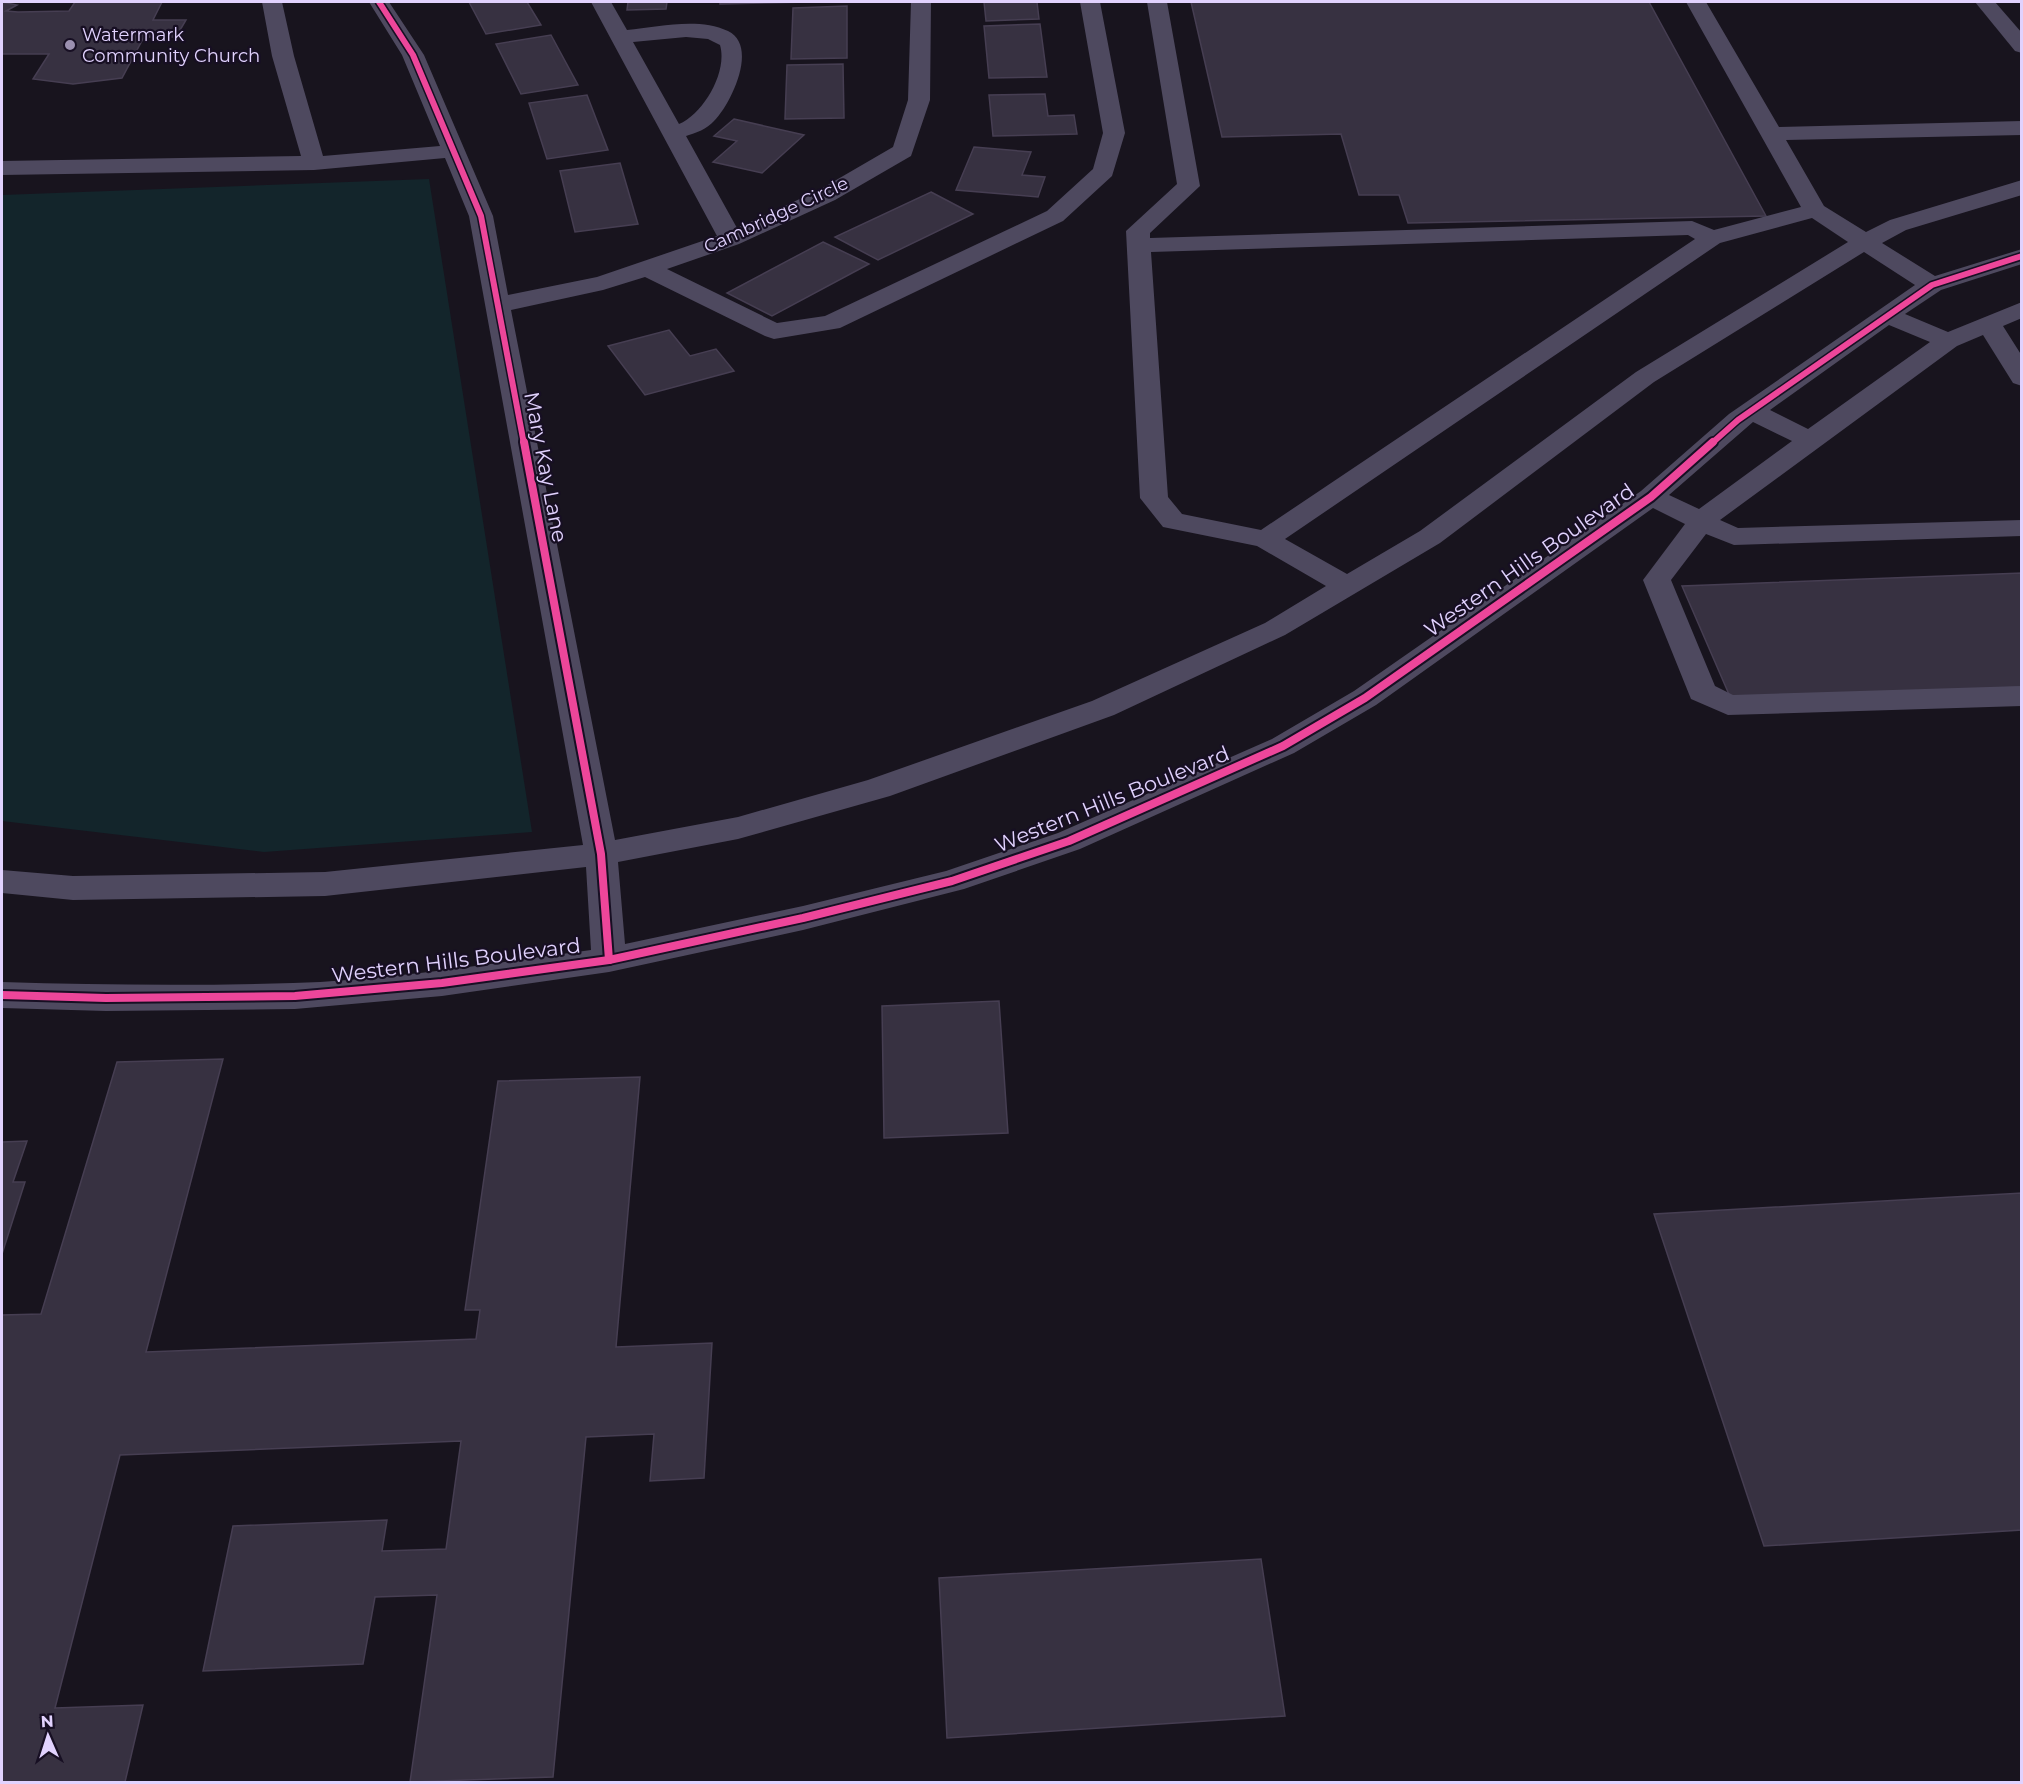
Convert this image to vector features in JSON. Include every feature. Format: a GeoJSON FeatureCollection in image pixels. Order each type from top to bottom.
{"type":"FeatureCollection","features":[{"type":"Feature","properties":{"kind":"street"},"geometry":{"type":"LineString","coordinates":[[273,2],[283,56],[314,163]]}},
{"type":"Feature","properties":{"kind":"street","name":"Mary Kay Lane"},"geometry":{"type":"LineString","coordinates":[[379,2],[413,55],[481,216],[600,854],[609,960]]}},
{"type":"Feature","properties":{"kind":"street"},"geometry":{"type":"LineString","coordinates":[[601,2],[731,239]]}},
{"type":"Feature","properties":{"kind":"street","name":"Cambridge Circle"},"geometry":{"type":"LineString","coordinates":[[498,305],[603,283],[731,239],[827,195],[903,151],[919,100],[921,2]]}},
{"type":"Feature","properties":{"kind":"street"},"geometry":{"type":"LineString","coordinates":[[646,268],[774,332],[831,323],[1055,216],[1104,171],[1114,133],[1090,2]]}},
{"type":"Feature","properties":{"kind":"street"},"geometry":{"type":"LineString","coordinates":[[1157,2],[1189,186],[1138,231],[1154,498],[1173,521],[1266,539],[1347,586]]}},
{"type":"Feature","properties":{"kind":"street"},"geometry":{"type":"LineString","coordinates":[[1696,2],[1815,210],[1863,243],[1932,285]]}},
{"type":"Feature","properties":{"kind":"street"},"geometry":{"type":"LineString","coordinates":[[1985,2],[2022,47]]}},
{"type":"Feature","properties":{"kind":"street"},"geometry":{"type":"LineString","coordinates":[[621,37],[702,33],[720,35],[729,42],[732,50],[720,96],[714,107],[696,125],[673,133]]}},
{"type":"Feature","properties":{"kind":"street"},"geometry":{"type":"LineString","coordinates":[[1771,134],[2022,128]]}},
{"type":"Feature","properties":{"kind":"street"},"geometry":{"type":"LineString","coordinates":[[2,168],[314,163],[453,151]]}},
{"type":"Feature","properties":{"kind":"street"},"geometry":{"type":"LineString","coordinates":[[2,882],[74,888],[325,884],[600,854],[738,828],[879,788],[1092,712],[1275,629],[1430,537],[1645,377],[1863,243],[1898,225],[2022,187]]}},
{"type":"Feature","properties":{"kind":"street"},"geometry":{"type":"LineString","coordinates":[[1266,539],[1712,238],[1815,210]]}},
{"type":"Feature","properties":{"kind":"street"},"geometry":{"type":"LineString","coordinates":[[1139,245],[1692,228],[1712,238]]}},
{"type":"Feature","properties":{"kind":"street","name":"Western Hills Boulevard"},"geometry":{"type":"LineString","coordinates":[[2,995],[106,998],[295,996],[442,983],[609,960],[803,918],[952,881],[1069,841],[1193,788],[1283,746],[1365,698],[1525,582],[1651,497],[1752,411],[1887,315],[1932,285],[2022,255]]}},
{"type":"Feature","properties":{"kind":"street"},"geometry":{"type":"LineString","coordinates":[[2022,309],[1948,342],[1810,440],[1701,521],[1657,580],[1702,692],[1728,705],[2022,696]]}},
{"type":"Feature","properties":{"kind":"street"},"geometry":{"type":"LineString","coordinates":[[1887,315],[1948,342]]}},
{"type":"Feature","properties":{"kind":"street"},"geometry":{"type":"LineString","coordinates":[[1989,324],[2022,378]]}},
{"type":"Feature","properties":{"kind":"street"},"geometry":{"type":"LineString","coordinates":[[1752,411],[1810,440]]}},
{"type":"Feature","properties":{"kind":"street"},"geometry":{"type":"LineString","coordinates":[[1651,497],[1734,537],[2022,528]]}},
{"type":"Feature","properties":{"kind":"shaded area"},"geometry":{"type":"Polygon","coordinates":[[[429,179],[532,832],[264,852],[2,821],[2,195],[429,179]]]}},
{"type":"Feature","properties":{"kind":"building","name":"Watermark Community Church"},"geometry":{"type":"Polygon","coordinates":[[[2,2],[17,5],[6,11],[18,12],[69,11],[75,2],[162,2],[153,20],[186,20],[176,37],[144,37],[122,78],[73,84],[33,79],[49,54],[2,54],[2,2]]]}},
{"type":"Feature","properties":{"kind":"building"},"geometry":{"type":"Polygon","coordinates":[[[469,2],[527,2],[541,25],[486,34],[469,2]]]}},
{"type":"Feature","properties":{"kind":"building"},"geometry":{"type":"Polygon","coordinates":[[[628,2],[667,2],[666,9],[627,10],[628,2]]]}},
{"type":"Feature","properties":{"kind":"building"},"geometry":{"type":"Polygon","coordinates":[[[720,2],[810,2],[720,4],[720,2]]]}},
{"type":"Feature","properties":{"kind":"building"},"geometry":{"type":"Polygon","coordinates":[[[984,2],[1037,2],[1039,19],[986,21],[984,2]]]}},
{"type":"Feature","properties":{"kind":"building"},"geometry":{"type":"Polygon","coordinates":[[[1191,2],[1649,2],[1766,216],[1408,223],[1399,195],[1359,195],[1341,134],[1222,137],[1191,2]]]}},
{"type":"Feature","properties":{"kind":"building"},"geometry":{"type":"Polygon","coordinates":[[[847,6],[847,58],[791,59],[793,8],[847,6]]]}},
{"type":"Feature","properties":{"kind":"building"},"geometry":{"type":"Polygon","coordinates":[[[1040,24],[1047,77],[989,78],[984,26],[1040,24]]]}},
{"type":"Feature","properties":{"kind":"building"},"geometry":{"type":"Polygon","coordinates":[[[551,35],[578,85],[521,94],[496,44],[551,35]]]}},
{"type":"Feature","properties":{"kind":"building"},"geometry":{"type":"Polygon","coordinates":[[[843,64],[844,118],[785,119],[787,65],[843,64]]]}},
{"type":"Feature","properties":{"kind":"building"},"geometry":{"type":"Polygon","coordinates":[[[1045,94],[1048,116],[1074,115],[1077,134],[993,136],[989,95],[1045,94]]]}},
{"type":"Feature","properties":{"kind":"building"},"geometry":{"type":"Polygon","coordinates":[[[587,95],[608,150],[547,159],[529,103],[587,95]]]}},
{"type":"Feature","properties":{"kind":"building"},"geometry":{"type":"Polygon","coordinates":[[[734,119],[804,135],[762,173],[713,162],[737,141],[714,136],[734,119]]]}},
{"type":"Feature","properties":{"kind":"building"},"geometry":{"type":"Polygon","coordinates":[[[974,147],[1031,152],[1022,175],[1045,177],[1038,197],[956,190],[974,147]]]}},
{"type":"Feature","properties":{"kind":"building"},"geometry":{"type":"Polygon","coordinates":[[[620,163],[638,224],[575,232],[560,171],[620,163]]]}},
{"type":"Feature","properties":{"kind":"building"},"geometry":{"type":"Polygon","coordinates":[[[931,192],[973,214],[878,260],[835,237],[931,192]]]}},
{"type":"Feature","properties":{"kind":"building"},"geometry":{"type":"Polygon","coordinates":[[[823,242],[869,264],[772,316],[727,293],[823,242]]]}},
{"type":"Feature","properties":{"kind":"building"},"geometry":{"type":"Polygon","coordinates":[[[669,330],[690,356],[716,349],[734,371],[645,395],[608,346],[669,330]]]}},
{"type":"Feature","properties":{"kind":"building"},"geometry":{"type":"Polygon","coordinates":[[[2022,573],[2022,687],[1731,699],[1682,586],[2022,573]]]}},
{"type":"Feature","properties":{"kind":"building"},"geometry":{"type":"Polygon","coordinates":[[[999,1001],[1008,1133],[884,1138],[882,1006],[999,1001]]]}},
{"type":"Feature","properties":{"kind":"building"},"geometry":{"type":"Polygon","coordinates":[[[223,1059],[146,1352],[476,1339],[480,1310],[465,1310],[498,1081],[640,1077],[616,1347],[712,1343],[704,1478],[650,1481],[654,1434],[586,1437],[553,1777],[410,1782],[437,1595],[375,1597],[363,1664],[203,1671],[233,1526],[387,1520],[382,1551],[446,1549],[461,1441],[120,1455],[55,1708],[143,1705],[125,1782],[2,1782],[2,1315],[41,1314],[117,1062],[223,1059]]]}},
{"type":"Feature","properties":{"kind":"building"},"geometry":{"type":"Polygon","coordinates":[[[27,1141],[13,1182],[25,1182],[2,1254],[2,1142],[27,1141]]]}},
{"type":"Feature","properties":{"kind":"building"},"geometry":{"type":"Polygon","coordinates":[[[2022,1193],[2022,1530],[1764,1546],[1654,1214],[2022,1193]]]}},
{"type":"Feature","properties":{"kind":"building"},"geometry":{"type":"Polygon","coordinates":[[[1261,1559],[1285,1716],[947,1738],[939,1578],[1261,1559]]]}},
{"type":"Feature","properties":{"kind":"cycle path"},"geometry":{"type":"LineString","coordinates":[[379,2],[413,55],[481,216],[601,854],[609,960]]}},
{"type":"Feature","properties":{"kind":"cycle path"},"geometry":{"type":"LineString","coordinates":[[2,995],[106,998],[295,996],[442,983],[609,960],[803,918],[952,881],[1069,841],[1193,788],[1283,746],[1365,698],[1525,583],[1651,497],[1738,420],[1909,299],[1932,285],[2022,256]]}},
{"type":"Feature","properties":{"kind":"place","name":"Watermark Community Church"},"geometry":{"type":"Point","coordinates":[70,45]}}]}
